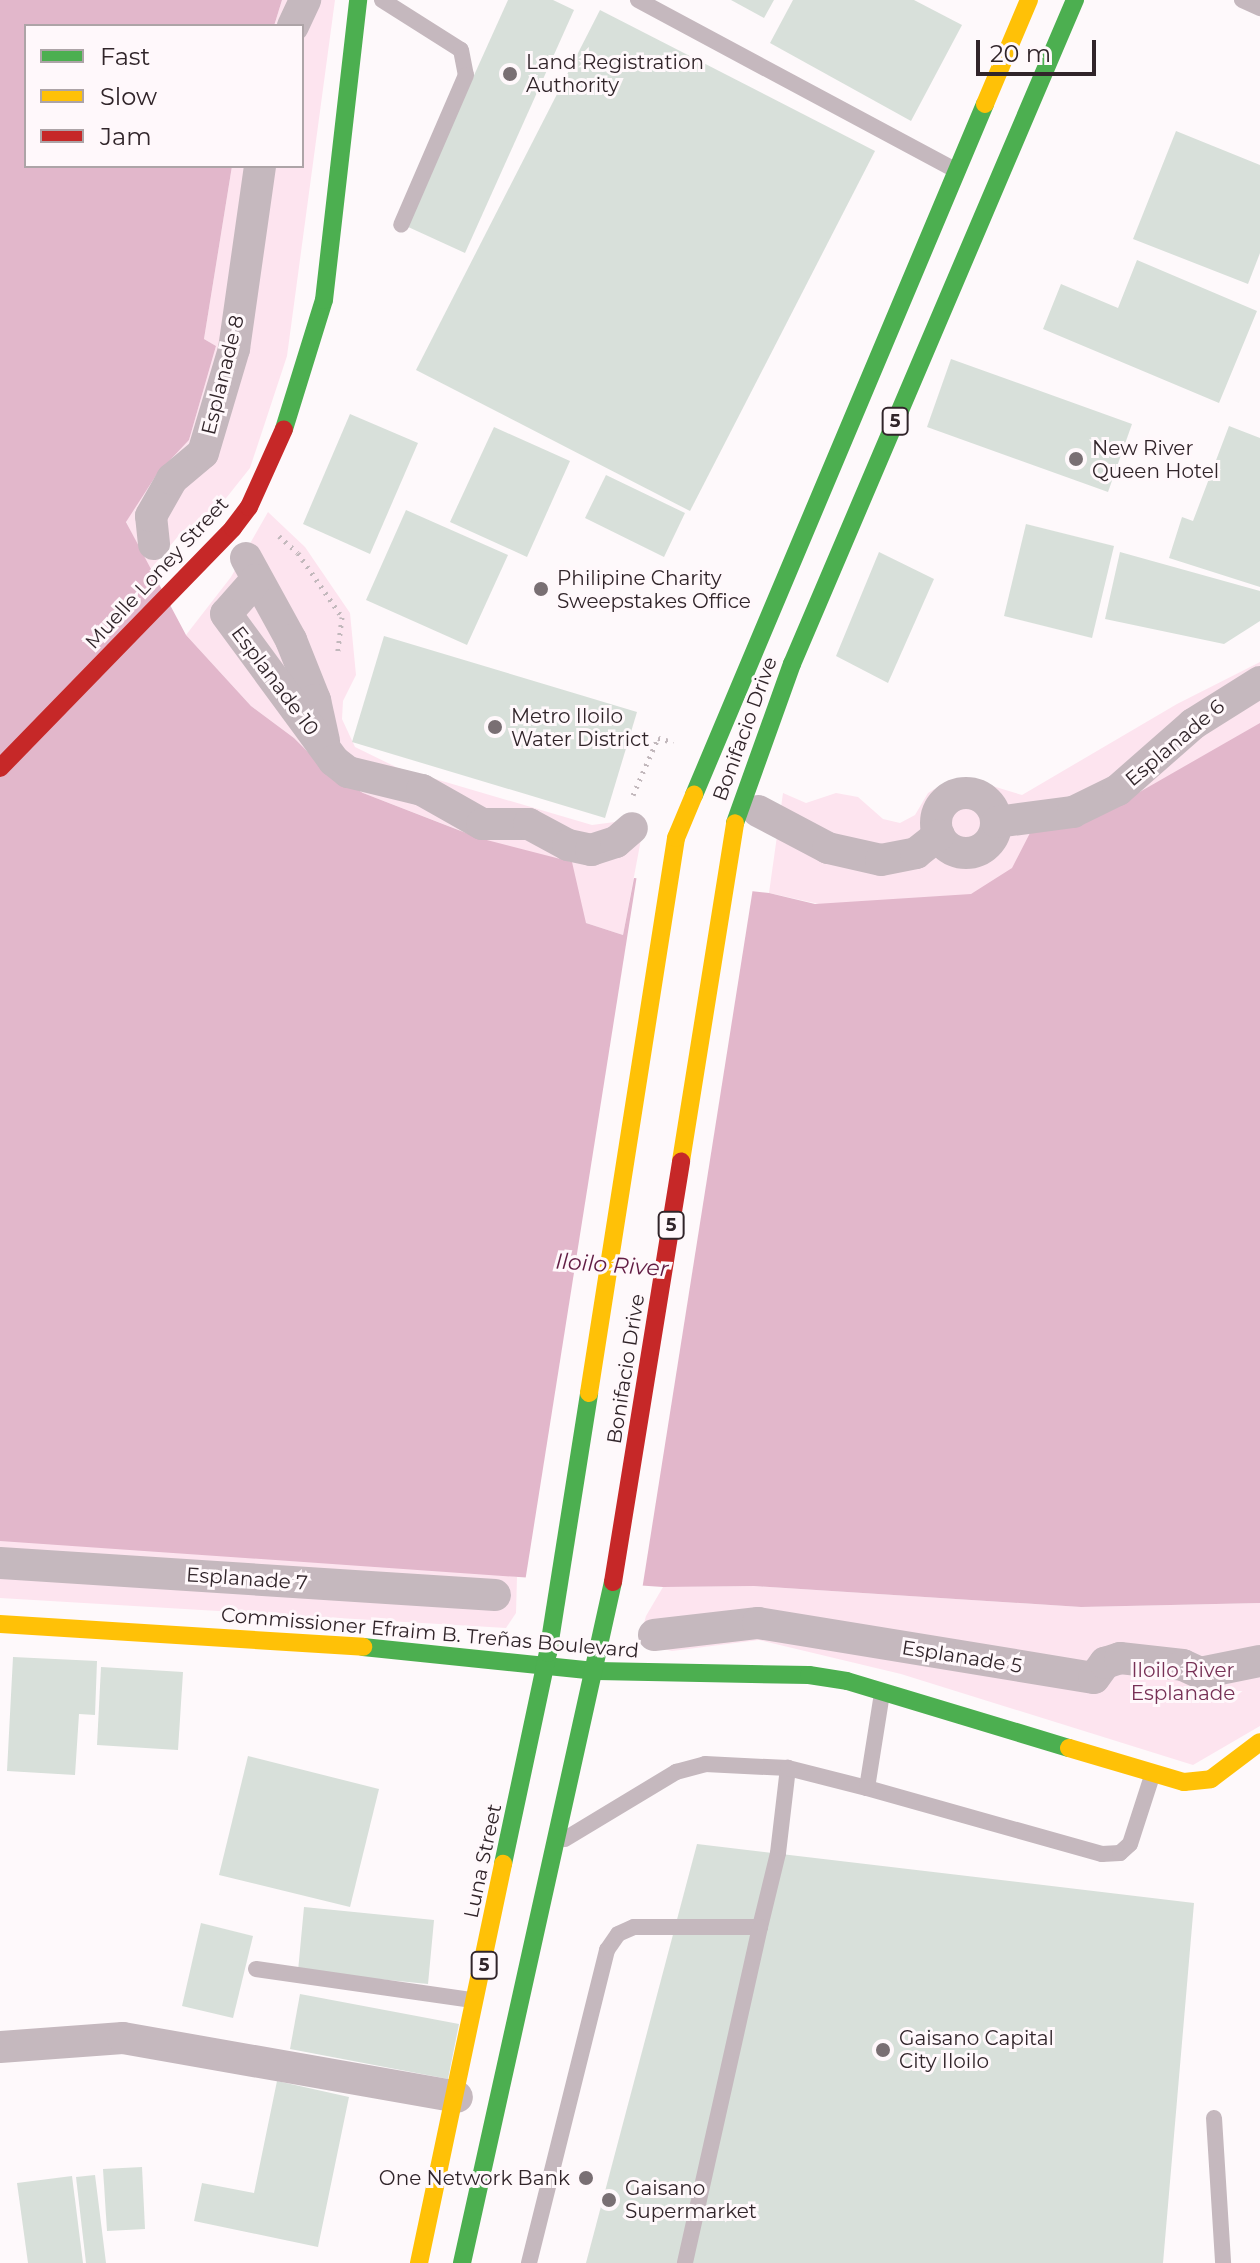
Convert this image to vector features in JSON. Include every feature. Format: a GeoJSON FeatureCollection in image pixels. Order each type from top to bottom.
{"type":"FeatureCollection","features":[{"type":"Feature","properties":{"kind":"main road","name":"Muelle Loney Street"},"geometry":{"type":"LineString","coordinates":[[0,768],[200,564],[249,507],[280,442],[324,300],[358,0]]}},
{"type":"Feature","properties":{"kind":"main road","name":"Bonifacio Drive"},"geometry":{"type":"LineString","coordinates":[[556,1608],[676,838],[1029,0]]}},
{"type":"Feature","properties":{"kind":"main road","name":"Bonifacio Drive"},"geometry":{"type":"LineString","coordinates":[[597,1671],[737,809],[792,664],[1072,7]]}},
{"type":"Feature","properties":{"kind":"main road","name":"Luna Street"},"geometry":{"type":"LineString","coordinates":[[419,2263],[457,2097],[556,1608]]}},
{"type":"Feature","properties":{"kind":"main road","name":"Commissioner Efraim B. Treñas Boulevard"},"geometry":{"type":"LineString","coordinates":[[0,1624],[290,1640],[597,1671],[764,1671],[809,1675],[882,1691],[1152,1776],[1184,1782],[1211,1779],[1260,1742]]}},
{"type":"Feature","properties":{"kind":"main road","name":"5"},"geometry":{"type":"LineString","coordinates":[[462,2263],[597,1671]]}},
{"type":"Feature","properties":{"kind":"street"},"geometry":{"type":"LineString","coordinates":[[294,24],[305,0]]}},
{"type":"Feature","properties":{"kind":"street","name":"Esplanade 8"},"geometry":{"type":"LineString","coordinates":[[152,530],[172,479],[203,453],[234,349],[260,168]]}},
{"type":"Feature","properties":{"kind":"street","name":"Esplanade 10"},"geometry":{"type":"LineString","coordinates":[[325,748],[315,700],[291,640],[251,569],[226,614],[325,748],[348,772],[422,790],[482,824],[529,824],[568,845],[591,850],[616,842],[632,828]]}},
{"type":"Feature","properties":{"kind":"street","name":"Esplanade 6"},"geometry":{"type":"LineString","coordinates":[[997,822],[1073,812],[1118,790],[1193,724],[1260,682]]}},
{"type":"Feature","properties":{"kind":"street"},"geometry":{"type":"LineString","coordinates":[[963,792],[983,797],[997,822],[991,841],[974,853],[954,851],[939,835],[939,808],[963,792]]}},
{"type":"Feature","properties":{"kind":"street"},"geometry":{"type":"LineString","coordinates":[[758,811],[828,848],[881,860],[916,853],[939,835]]}},
{"type":"Feature","properties":{"kind":"street","name":"Esplanade 7"},"geometry":{"type":"LineString","coordinates":[[0,1563],[495,1595]]}},
{"type":"Feature","properties":{"kind":"street","name":"Esplanade 5"},"geometry":{"type":"LineString","coordinates":[[654,1635],[758,1623],[1094,1678],[1105,1663],[1120,1658],[1183,1665],[1200,1673],[1260,1661]]}},
{"type":"Feature","properties":{"kind":"street"},"geometry":{"type":"LineString","coordinates":[[0,2047],[74,2038],[138,2039],[457,2097]]}},
{"type":"Feature","properties":{"kind":"lane"},"geometry":{"type":"LineString","coordinates":[[382,0],[461,50],[466,75],[401,225]]}},
{"type":"Feature","properties":{"kind":"lane"},"geometry":{"type":"LineString","coordinates":[[638,0],[958,171]]}},
{"type":"Feature","properties":{"kind":"lane"},"geometry":{"type":"LineString","coordinates":[[1037,0],[1072,7]]}},
{"type":"Feature","properties":{"kind":"lane"},"geometry":{"type":"LineString","coordinates":[[1242,0],[1260,8]]}},
{"type":"Feature","properties":{"kind":"lane"},"geometry":{"type":"LineString","coordinates":[[867,1788],[882,1691]]}},
{"type":"Feature","properties":{"kind":"lane"},"geometry":{"type":"LineString","coordinates":[[558,1844],[676,1772],[705,1764],[788,1768],[1102,1854],[1120,1853],[1130,1844],[1152,1776]]}},
{"type":"Feature","properties":{"kind":"lane"},"geometry":{"type":"LineString","coordinates":[[685,2263],[778,1853],[788,1768]]}},
{"type":"Feature","properties":{"kind":"lane"},"geometry":{"type":"LineString","coordinates":[[529,2263],[612,1942],[634,1927],[760,1927]]}},
{"type":"Feature","properties":{"kind":"lane"},"geometry":{"type":"LineString","coordinates":[[256,1969],[477,2001]]}},
{"type":"Feature","properties":{"kind":"lane"},"geometry":{"type":"LineString","coordinates":[[1214,2118],[1223,2263]]}},
{"type":"Feature","properties":{"kind":"green space"},"geometry":{"type":"Polygon","coordinates":[[[282,0],[335,0],[287,356],[250,468],[200,531],[180,534],[149,571],[126,521],[157,474],[189,440],[216,346],[204,339],[232,168],[304,168],[304,24],[275,24],[282,0]]]}},
{"type":"Feature","properties":{"kind":"green space"},"geometry":{"type":"Polygon","coordinates":[[[268,512],[305,547],[350,613],[356,675],[343,701],[342,719],[355,747],[398,768],[592,825],[645,818],[623,935],[586,923],[459,830],[363,793],[328,772],[294,738],[251,706],[186,635],[231,577],[268,512]]]}},
{"type":"Feature","properties":{"kind":"green space"},"geometry":{"type":"Polygon","coordinates":[[[1260,662],[1260,770],[945,932],[769,893],[783,793],[806,803],[836,793],[858,797],[883,819],[900,823],[915,815],[928,793],[946,782],[966,778],[1022,795],[1177,704],[1260,662]]]}},
{"type":"Feature","properties":{"kind":"green space"},"geometry":{"type":"Polygon","coordinates":[[[0,1494],[517,1577],[516,1613],[506,1628],[0,1598],[0,1494]]]}},
{"type":"Feature","properties":{"kind":"green space","name":"Iloilo River Esplanade"},"geometry":{"type":"Polygon","coordinates":[[[754,1586],[1081,1607],[1260,1603],[1260,1726],[1193,1765],[901,1674],[759,1640],[672,1651],[638,1643],[646,1616],[663,1587],[754,1586]]]}},
{"type":"Feature","properties":{"kind":"water","name":"Iloilo River"},"geometry":{"type":"Polygon","coordinates":[[[0,0],[282,0],[275,24],[24,24],[24,168],[232,168],[204,339],[216,346],[189,440],[157,474],[126,522],[186,635],[251,706],[294,738],[328,772],[363,793],[479,838],[572,862],[586,923],[623,935],[634,878],[769,893],[815,904],[971,894],[1012,868],[1030,833],[1082,825],[1260,723],[1260,1603],[1081,1607],[754,1586],[663,1587],[0,1541],[0,0]]]}},
{"type":"Feature","properties":{"kind":"pier"},"geometry":{"type":"Polygon","coordinates":[[[637,875],[753,888],[642,1590],[525,1582],[637,875]]]}},
{"type":"Feature","properties":{"kind":"building","name":"Land Registration Authority"},"geometry":{"type":"Polygon","coordinates":[[[508,0],[553,0],[574,10],[465,253],[406,226],[508,0]]]}},
{"type":"Feature","properties":{"kind":"building"},"geometry":{"type":"Polygon","coordinates":[[[731,0],[774,0],[764,18],[731,0]]]}},
{"type":"Feature","properties":{"kind":"building"},"geometry":{"type":"Polygon","coordinates":[[[793,0],[914,0],[962,25],[911,121],[770,43],[793,0]]]}},
{"type":"Feature","properties":{"kind":"building"},"geometry":{"type":"Polygon","coordinates":[[[600,10],[875,151],[690,511],[416,370],[600,10]]]}},
{"type":"Feature","properties":{"kind":"building"},"geometry":{"type":"Polygon","coordinates":[[[1176,131],[1260,165],[1260,253],[1248,284],[1133,239],[1176,131]]]}},
{"type":"Feature","properties":{"kind":"building"},"geometry":{"type":"Polygon","coordinates":[[[1137,260],[1257,311],[1219,403],[1043,329],[1061,284],[1118,308],[1137,260]]]}},
{"type":"Feature","properties":{"kind":"building"},"geometry":{"type":"Polygon","coordinates":[[[951,359],[1132,424],[1108,492],[927,427],[951,359]]]}},
{"type":"Feature","properties":{"kind":"building"},"geometry":{"type":"Polygon","coordinates":[[[350,414],[418,443],[370,554],[303,524],[350,414]]]}},
{"type":"Feature","properties":{"kind":"building"},"geometry":{"type":"Polygon","coordinates":[[[1229,426],[1260,438],[1260,587],[1169,558],[1182,517],[1193,521],[1229,426]]]}},
{"type":"Feature","properties":{"kind":"building"},"geometry":{"type":"Polygon","coordinates":[[[494,427],[570,461],[527,557],[450,522],[494,427]]]}},
{"type":"Feature","properties":{"kind":"building"},"geometry":{"type":"Polygon","coordinates":[[[606,475],[685,513],[664,557],[585,518],[606,475]]]}},
{"type":"Feature","properties":{"kind":"building"},"geometry":{"type":"Polygon","coordinates":[[[406,510],[508,555],[467,645],[366,600],[406,510]]]}},
{"type":"Feature","properties":{"kind":"building"},"geometry":{"type":"Polygon","coordinates":[[[1026,524],[1114,546],[1092,638],[1004,616],[1026,524]]]}},
{"type":"Feature","properties":{"kind":"building"},"geometry":{"type":"Polygon","coordinates":[[[879,552],[934,579],[888,683],[836,656],[879,552]]]}},
{"type":"Feature","properties":{"kind":"building"},"geometry":{"type":"Polygon","coordinates":[[[1120,552],[1260,591],[1260,621],[1224,644],[1105,619],[1120,552]]]}},
{"type":"Feature","properties":{"kind":"building","name":"Metro Iloilo Water District"},"geometry":{"type":"Polygon","coordinates":[[[384,636],[637,712],[605,818],[352,742],[384,636]]]}},
{"type":"Feature","properties":{"kind":"building"},"geometry":{"type":"Polygon","coordinates":[[[13,1657],[97,1661],[95,1715],[79,1714],[75,1775],[7,1771],[13,1657]]]}},
{"type":"Feature","properties":{"kind":"building"},"geometry":{"type":"Polygon","coordinates":[[[101,1667],[183,1672],[178,1750],[97,1745],[101,1667]]]}},
{"type":"Feature","properties":{"kind":"building"},"geometry":{"type":"Polygon","coordinates":[[[248,1756],[379,1789],[350,1907],[219,1875],[248,1756]]]}},
{"type":"Feature","properties":{"kind":"building","name":"Gaisano Capital City Iloilo"},"geometry":{"type":"Polygon","coordinates":[[[697,1844],[1194,1903],[1163,2263],[586,2263],[697,1844]]]}},
{"type":"Feature","properties":{"kind":"building"},"geometry":{"type":"Polygon","coordinates":[[[304,1907],[434,1920],[428,1984],[298,1971],[304,1907]]]}},
{"type":"Feature","properties":{"kind":"building"},"geometry":{"type":"Polygon","coordinates":[[[201,1923],[253,1936],[233,2018],[182,2006],[201,1923]]]}},
{"type":"Feature","properties":{"kind":"building"},"geometry":{"type":"Polygon","coordinates":[[[300,1994],[459,2024],[448,2079],[290,2049],[300,1994]]]}},
{"type":"Feature","properties":{"kind":"building"},"geometry":{"type":"Polygon","coordinates":[[[277,2081],[349,2097],[318,2247],[194,2221],[202,2183],[254,2193],[277,2081]]]}},
{"type":"Feature","properties":{"kind":"building"},"geometry":{"type":"Polygon","coordinates":[[[142,2167],[145,2229],[107,2231],[103,2169],[142,2167]]]}},
{"type":"Feature","properties":{"kind":"building"},"geometry":{"type":"Polygon","coordinates":[[[95,2175],[106,2263],[86,2263],[76,2177],[95,2175]]]}},
{"type":"Feature","properties":{"kind":"building"},"geometry":{"type":"Polygon","coordinates":[[[72,2176],[83,2263],[28,2263],[17,2183],[72,2176]]]}},
{"type":"Feature","properties":{"kind":"traffic: fast"},"geometry":{"type":"LineString","coordinates":[[284,429],[324,300],[358,0]]}},
{"type":"Feature","properties":{"kind":"traffic: fast"},"geometry":{"type":"LineString","coordinates":[[735,823],[792,664],[1075,0]]}},
{"type":"Feature","properties":{"kind":"traffic: fast"},"geometry":{"type":"LineString","coordinates":[[694,795],[985,104]]}},
{"type":"Feature","properties":{"kind":"traffic: fast"},"geometry":{"type":"LineString","coordinates":[[503,1864],[548,1653],[589,1393]]}},
{"type":"Feature","properties":{"kind":"traffic: fast"},"geometry":{"type":"LineString","coordinates":[[462,2263],[613,1582]]}},
{"type":"Feature","properties":{"kind":"traffic: fast"},"geometry":{"type":"LineString","coordinates":[[363,1647],[597,1671],[809,1675],[847,1681],[1069,1748]]}},
{"type":"Feature","properties":{"kind":"traffic: slow"},"geometry":{"type":"LineString","coordinates":[[985,104],[1029,0]]}},
{"type":"Feature","properties":{"kind":"traffic: slow"},"geometry":{"type":"LineString","coordinates":[[589,1393],[676,838],[694,795]]}},
{"type":"Feature","properties":{"kind":"traffic: slow"},"geometry":{"type":"LineString","coordinates":[[681,1161],[735,823]]}},
{"type":"Feature","properties":{"kind":"traffic: slow"},"geometry":{"type":"LineString","coordinates":[[0,1624],[363,1647]]}},
{"type":"Feature","properties":{"kind":"traffic: slow"},"geometry":{"type":"LineString","coordinates":[[1069,1748],[1184,1782],[1211,1779],[1260,1742]]}},
{"type":"Feature","properties":{"kind":"traffic: slow"},"geometry":{"type":"LineString","coordinates":[[419,2263],[503,1864]]}},
{"type":"Feature","properties":{"kind":"traffic: jam"},"geometry":{"type":"LineString","coordinates":[[0,768],[233,528],[249,507],[284,429]]}},
{"type":"Feature","properties":{"kind":"traffic: jam"},"geometry":{"type":"LineString","coordinates":[[613,1582],[681,1161]]}},
{"type":"Feature","properties":{"kind":"place","name":"Land Registration Authority"},"geometry":{"type":"Point","coordinates":[510,74]}},
{"type":"Feature","properties":{"kind":"place","name":"New River Queen Hotel"},"geometry":{"type":"Point","coordinates":[1076,459]}},
{"type":"Feature","properties":{"kind":"place","name":"Philipine Charity Sweepstakes Office"},"geometry":{"type":"Point","coordinates":[541,589]}},
{"type":"Feature","properties":{"kind":"place","name":"Metro Iloilo Water District"},"geometry":{"type":"Point","coordinates":[495,727]}},
{"type":"Feature","properties":{"kind":"place","name":"Gaisano Capital City Iloilo"},"geometry":{"type":"Point","coordinates":[883,2050]}},
{"type":"Feature","properties":{"kind":"place","name":"One Network Bank"},"geometry":{"type":"Point","coordinates":[586,2178]}},
{"type":"Feature","properties":{"kind":"place","name":"Gaisano Supermarket"},"geometry":{"type":"Point","coordinates":[609,2200]}}]}
